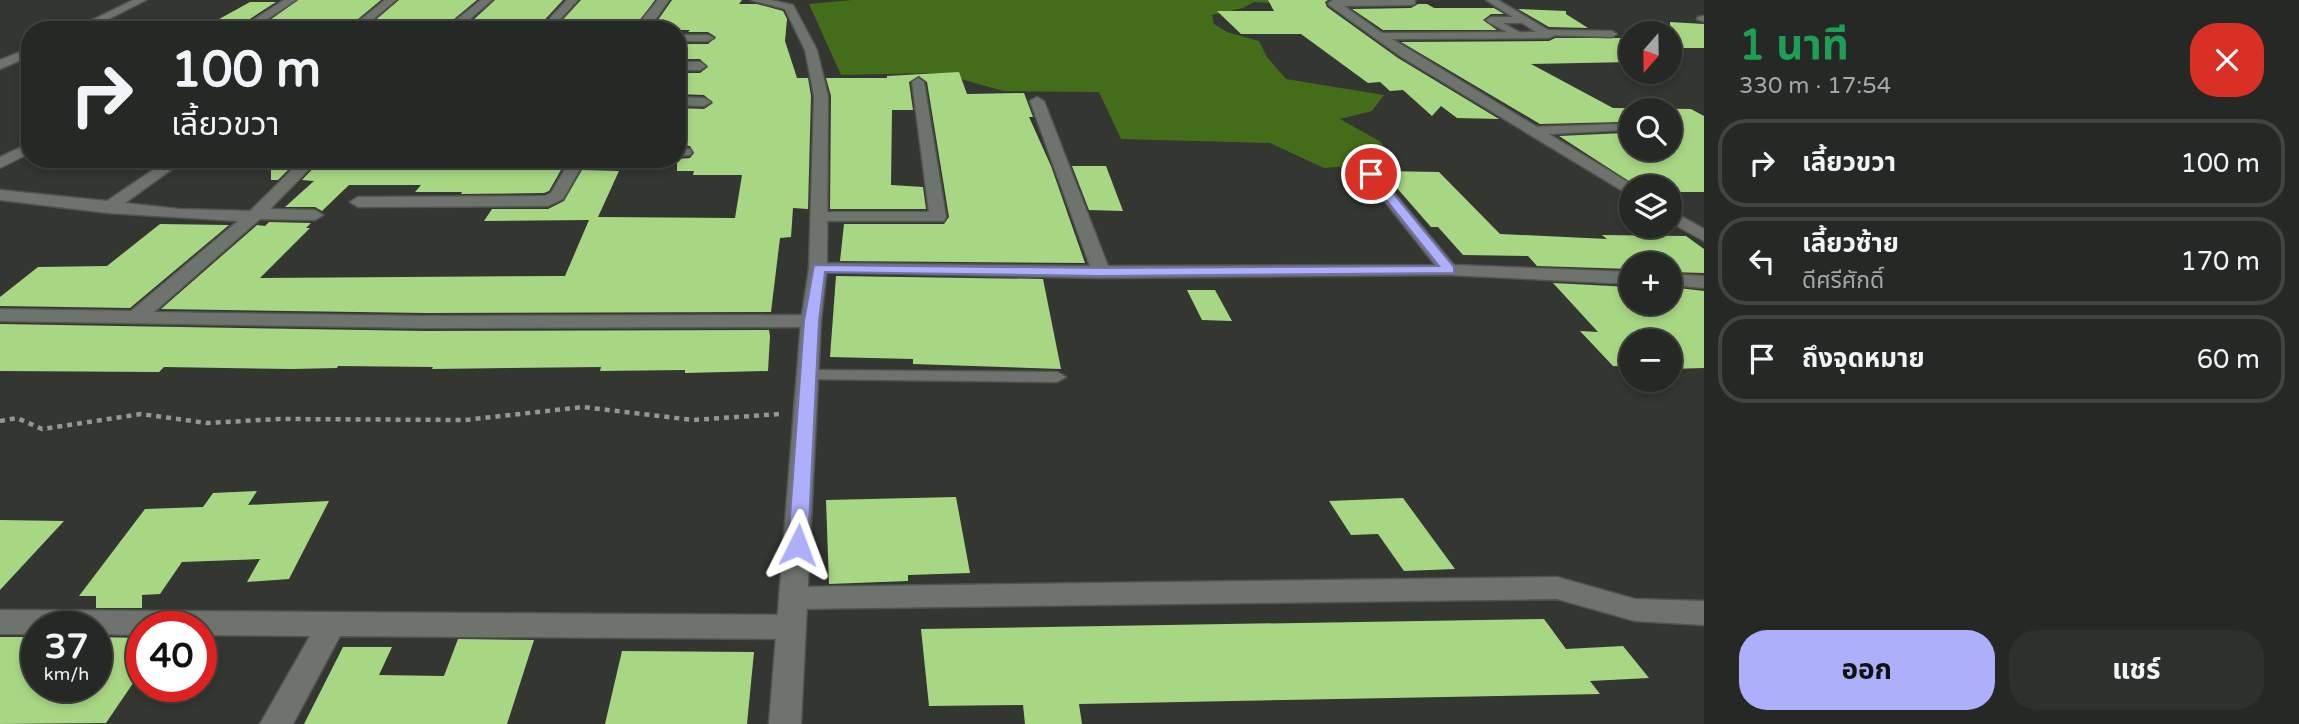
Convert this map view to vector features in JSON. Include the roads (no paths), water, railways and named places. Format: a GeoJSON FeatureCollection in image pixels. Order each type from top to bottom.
{"type":"FeatureCollection","features":[{"type":"Feature","properties":{"kind":"street"},"geometry":{"type":"LineString","coordinates":[[96,21],[141,0]]}},
{"type":"Feature","properties":{"kind":"street"},"geometry":{"type":"LineString","coordinates":[[257,21],[291,0]]}},
{"type":"Feature","properties":{"kind":"street"},"geometry":{"type":"LineString","coordinates":[[364,21],[391,0]]}},
{"type":"Feature","properties":{"kind":"street"},"geometry":{"type":"LineString","coordinates":[[465,21],[487,0]]}},
{"type":"Feature","properties":{"kind":"street"},"geometry":{"type":"LineString","coordinates":[[553,21],[573,0]]}},
{"type":"Feature","properties":{"kind":"street"},"geometry":{"type":"LineString","coordinates":[[646,21],[664,0]]}},
{"type":"Feature","properties":{"kind":"street"},"geometry":{"type":"LineString","coordinates":[[756,0],[789,7],[809,43],[818,68],[821,96],[818,268],[811,321],[785,724]]}},
{"type":"Feature","properties":{"kind":"street"},"geometry":{"type":"LineString","coordinates":[[1409,0],[1411,2],[1333,3],[1404,53],[1619,184]]}},
{"type":"Feature","properties":{"kind":"street"},"geometry":{"type":"LineString","coordinates":[[1382,36],[1549,35],[1491,0]]}},
{"type":"Feature","properties":{"kind":"street"},"geometry":{"type":"LineString","coordinates":[[686,38],[708,38]]}},
{"type":"Feature","properties":{"kind":"street"},"geometry":{"type":"LineString","coordinates":[[0,65],[21,55]]}},
{"type":"Feature","properties":{"kind":"street"},"geometry":{"type":"LineString","coordinates":[[686,66],[700,66]]}},
{"type":"Feature","properties":{"kind":"street"},"geometry":{"type":"LineString","coordinates":[[820,216],[938,217],[918,82]]}},
{"type":"Feature","properties":{"kind":"street"},"geometry":{"type":"LineString","coordinates":[[686,102],[704,102]]}},
{"type":"Feature","properties":{"kind":"street"},"geometry":{"type":"LineString","coordinates":[[1037,102],[1101,272]]}},
{"type":"Feature","properties":{"kind":"street"},"geometry":{"type":"LineString","coordinates":[[0,163],[21,152]]}},
{"type":"Feature","properties":{"kind":"street"},"geometry":{"type":"LineString","coordinates":[[108,208],[166,168]]}},
{"type":"Feature","properties":{"kind":"street"},"geometry":{"type":"LineString","coordinates":[[136,317],[254,215],[303,168]]}},
{"type":"Feature","properties":{"kind":"street"},"geometry":{"type":"LineString","coordinates":[[358,202],[548,201],[556,197],[574,168]]}},
{"type":"Feature","properties":{"kind":"street"},"geometry":{"type":"LineString","coordinates":[[1371,174],[1449,270]]}},
{"type":"Feature","properties":{"kind":"street"},"geometry":{"type":"LineString","coordinates":[[0,195],[179,214],[315,215]]}},
{"type":"Feature","properties":{"kind":"street"},"geometry":{"type":"LineString","coordinates":[[1682,222],[1704,236]]}},
{"type":"Feature","properties":{"kind":"street"},"geometry":{"type":"LineString","coordinates":[[818,268],[1101,272],[1449,270],[1619,277]]}},
{"type":"Feature","properties":{"kind":"street"},"geometry":{"type":"LineString","coordinates":[[1682,281],[1704,282]]}},
{"type":"Feature","properties":{"kind":"street"},"geometry":{"type":"LineString","coordinates":[[0,315],[426,322],[811,321]]}},
{"type":"Feature","properties":{"kind":"street"},"geometry":{"type":"LineString","coordinates":[[795,598],[1557,588],[1636,610],[1704,613]]}},
{"type":"Feature","properties":{"kind":"street"},"geometry":{"type":"LineString","coordinates":[[0,622],[792,628]]}},
{"type":"Feature","properties":{"kind":"street"},"geometry":{"type":"LineString","coordinates":[[276,724],[332,624]]}},
{"type":"Feature","properties":{"kind":"lane"},"geometry":{"type":"LineString","coordinates":[[1518,35],[1491,20],[1524,20]]}},
{"type":"Feature","properties":{"kind":"lane"},"geometry":{"type":"LineString","coordinates":[[1545,33],[1612,34]]}},
{"type":"Feature","properties":{"kind":"lane"},"geometry":{"type":"LineString","coordinates":[[1532,131],[1619,128]]}},
{"type":"Feature","properties":{"kind":"lane"},"geometry":{"type":"LineString","coordinates":[[808,375],[1057,377]]}}]}
